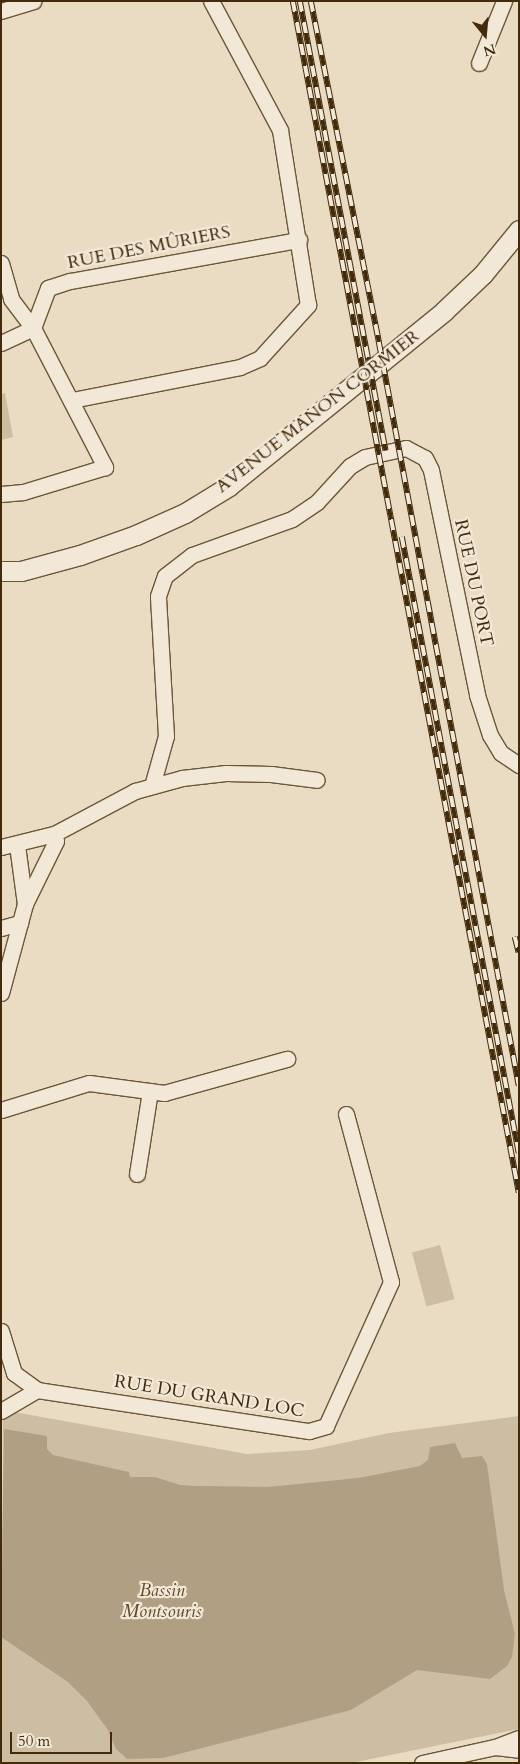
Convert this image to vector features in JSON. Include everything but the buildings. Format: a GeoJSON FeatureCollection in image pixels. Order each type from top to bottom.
{"type":"FeatureCollection","features":[{"type":"Feature","properties":{"kind":"street"},"geometry":{"type":"LineString","coordinates":[[1,11],[34,1]]}},
{"type":"Feature","properties":{"kind":"street"},"geometry":{"type":"LineString","coordinates":[[72,400],[240,367],[260,358],[308,305],[280,130],[211,1]]}},
{"type":"Feature","properties":{"kind":"street"},"geometry":{"type":"LineString","coordinates":[[479,63],[504,1]]}},
{"type":"Feature","properties":{"kind":"street","name":"AVENUE MANON CORMIER"},"geometry":{"type":"LineString","coordinates":[[1,571],[21,571],[72,558],[136,535],[185,513],[229,486],[444,311],[483,274],[519,230]]}},
{"type":"Feature","properties":{"kind":"street","name":"RUE DES MÛRIERS"},"geometry":{"type":"LineString","coordinates":[[34,328],[48,288],[70,281],[299,240]]}},
{"type":"Feature","properties":{"kind":"street"},"geometry":{"type":"LineString","coordinates":[[1,263],[11,299],[34,328],[105,466],[23,492],[1,494]]}},
{"type":"Feature","properties":{"kind":"street"},"geometry":{"type":"LineString","coordinates":[[1,343],[34,328]]}},
{"type":"Feature","properties":{"kind":"street","name":"RUE DU PORT"},"geometry":{"type":"LineString","coordinates":[[152,786],[166,736],[158,596],[165,576],[192,555],[292,519],[317,502],[350,466],[365,457],[406,448],[425,458],[431,470],[485,721],[495,746],[507,760],[519,765]]}},
{"type":"Feature","properties":{"kind":"street"},"geometry":{"type":"LineString","coordinates":[[1,847],[17,845],[54,834],[135,791],[182,778],[226,773],[271,774],[317,780]]}},
{"type":"Feature","properties":{"kind":"street"},"geometry":{"type":"LineString","coordinates":[[1,993],[25,904],[56,841],[54,834]]}},
{"type":"Feature","properties":{"kind":"street"},"geometry":{"type":"LineString","coordinates":[[17,845],[25,904]]}},
{"type":"Feature","properties":{"kind":"street"},"geometry":{"type":"LineString","coordinates":[[1,928],[20,923]]}},
{"type":"Feature","properties":{"kind":"street"},"geometry":{"type":"LineString","coordinates":[[1,1110],[89,1083],[164,1093],[288,1059]]}},
{"type":"Feature","properties":{"kind":"street"},"geometry":{"type":"LineString","coordinates":[[137,1174],[150,1091]]}},
{"type":"Feature","properties":{"kind":"street","name":"RUE DU GRAND LOC"},"geometry":{"type":"LineString","coordinates":[[1,1331],[14,1373],[37,1390],[309,1431],[326,1426],[391,1282],[346,1114]]}},
{"type":"Feature","properties":{"kind":"street"},"geometry":{"type":"LineString","coordinates":[[1,1411],[37,1390]]}},
{"type":"Feature","properties":{"kind":"street"},"geometry":{"type":"LineString","coordinates":[[422,1763],[495,1747],[519,1738]]}},
{"type":"Feature","properties":{"kind":"street"},"geometry":{"type":"LineString","coordinates":[[495,1747],[519,1750]]}},
{"type":"Feature","properties":{"kind":"green space"},"geometry":{"type":"Polygon","coordinates":[[[5,393],[13,437],[1,440],[1,394],[5,393]]]}},
{"type":"Feature","properties":{"kind":"green space"},"geometry":{"type":"Polygon","coordinates":[[[440,1245],[454,1299],[426,1307],[412,1253],[440,1245]]]}},
{"type":"Feature","properties":{"kind":"green space","name":"Bassin Montsouris"},"geometry":{"type":"Polygon","coordinates":[[[3,1410],[247,1454],[310,1450],[389,1433],[519,1416],[519,1729],[351,1763],[1,1763],[3,1410]]]}},
{"type":"Feature","properties":{"kind":"shaded area","name":"Bassin Montsouris"},"geometry":{"type":"Polygon","coordinates":[[[4,1429],[47,1436],[47,1449],[53,1455],[129,1472],[130,1477],[155,1477],[180,1485],[198,1486],[268,1487],[358,1478],[420,1466],[428,1460],[430,1447],[455,1443],[462,1458],[482,1456],[487,1464],[504,1590],[515,1634],[512,1657],[507,1666],[490,1679],[417,1670],[351,1710],[163,1758],[127,1759],[116,1749],[108,1730],[87,1701],[68,1682],[1,1637],[4,1429]]]}},
{"type":"Feature","properties":{"kind":"railway"},"geometry":{"type":"LineString","coordinates":[[293,1],[519,1193]]}},
{"type":"Feature","properties":{"kind":"railway"},"geometry":{"type":"LineString","coordinates":[[300,1],[386,451]]}},
{"type":"Feature","properties":{"kind":"railway"},"geometry":{"type":"LineString","coordinates":[[311,1],[379,342],[519,1086]]}},
{"type":"Feature","properties":{"kind":"railway"},"geometry":{"type":"LineString","coordinates":[[402,537],[519,1153]]}},
{"type":"Feature","properties":{"kind":"railway"},"geometry":{"type":"LineString","coordinates":[[515,937],[519,953]]}}]}
